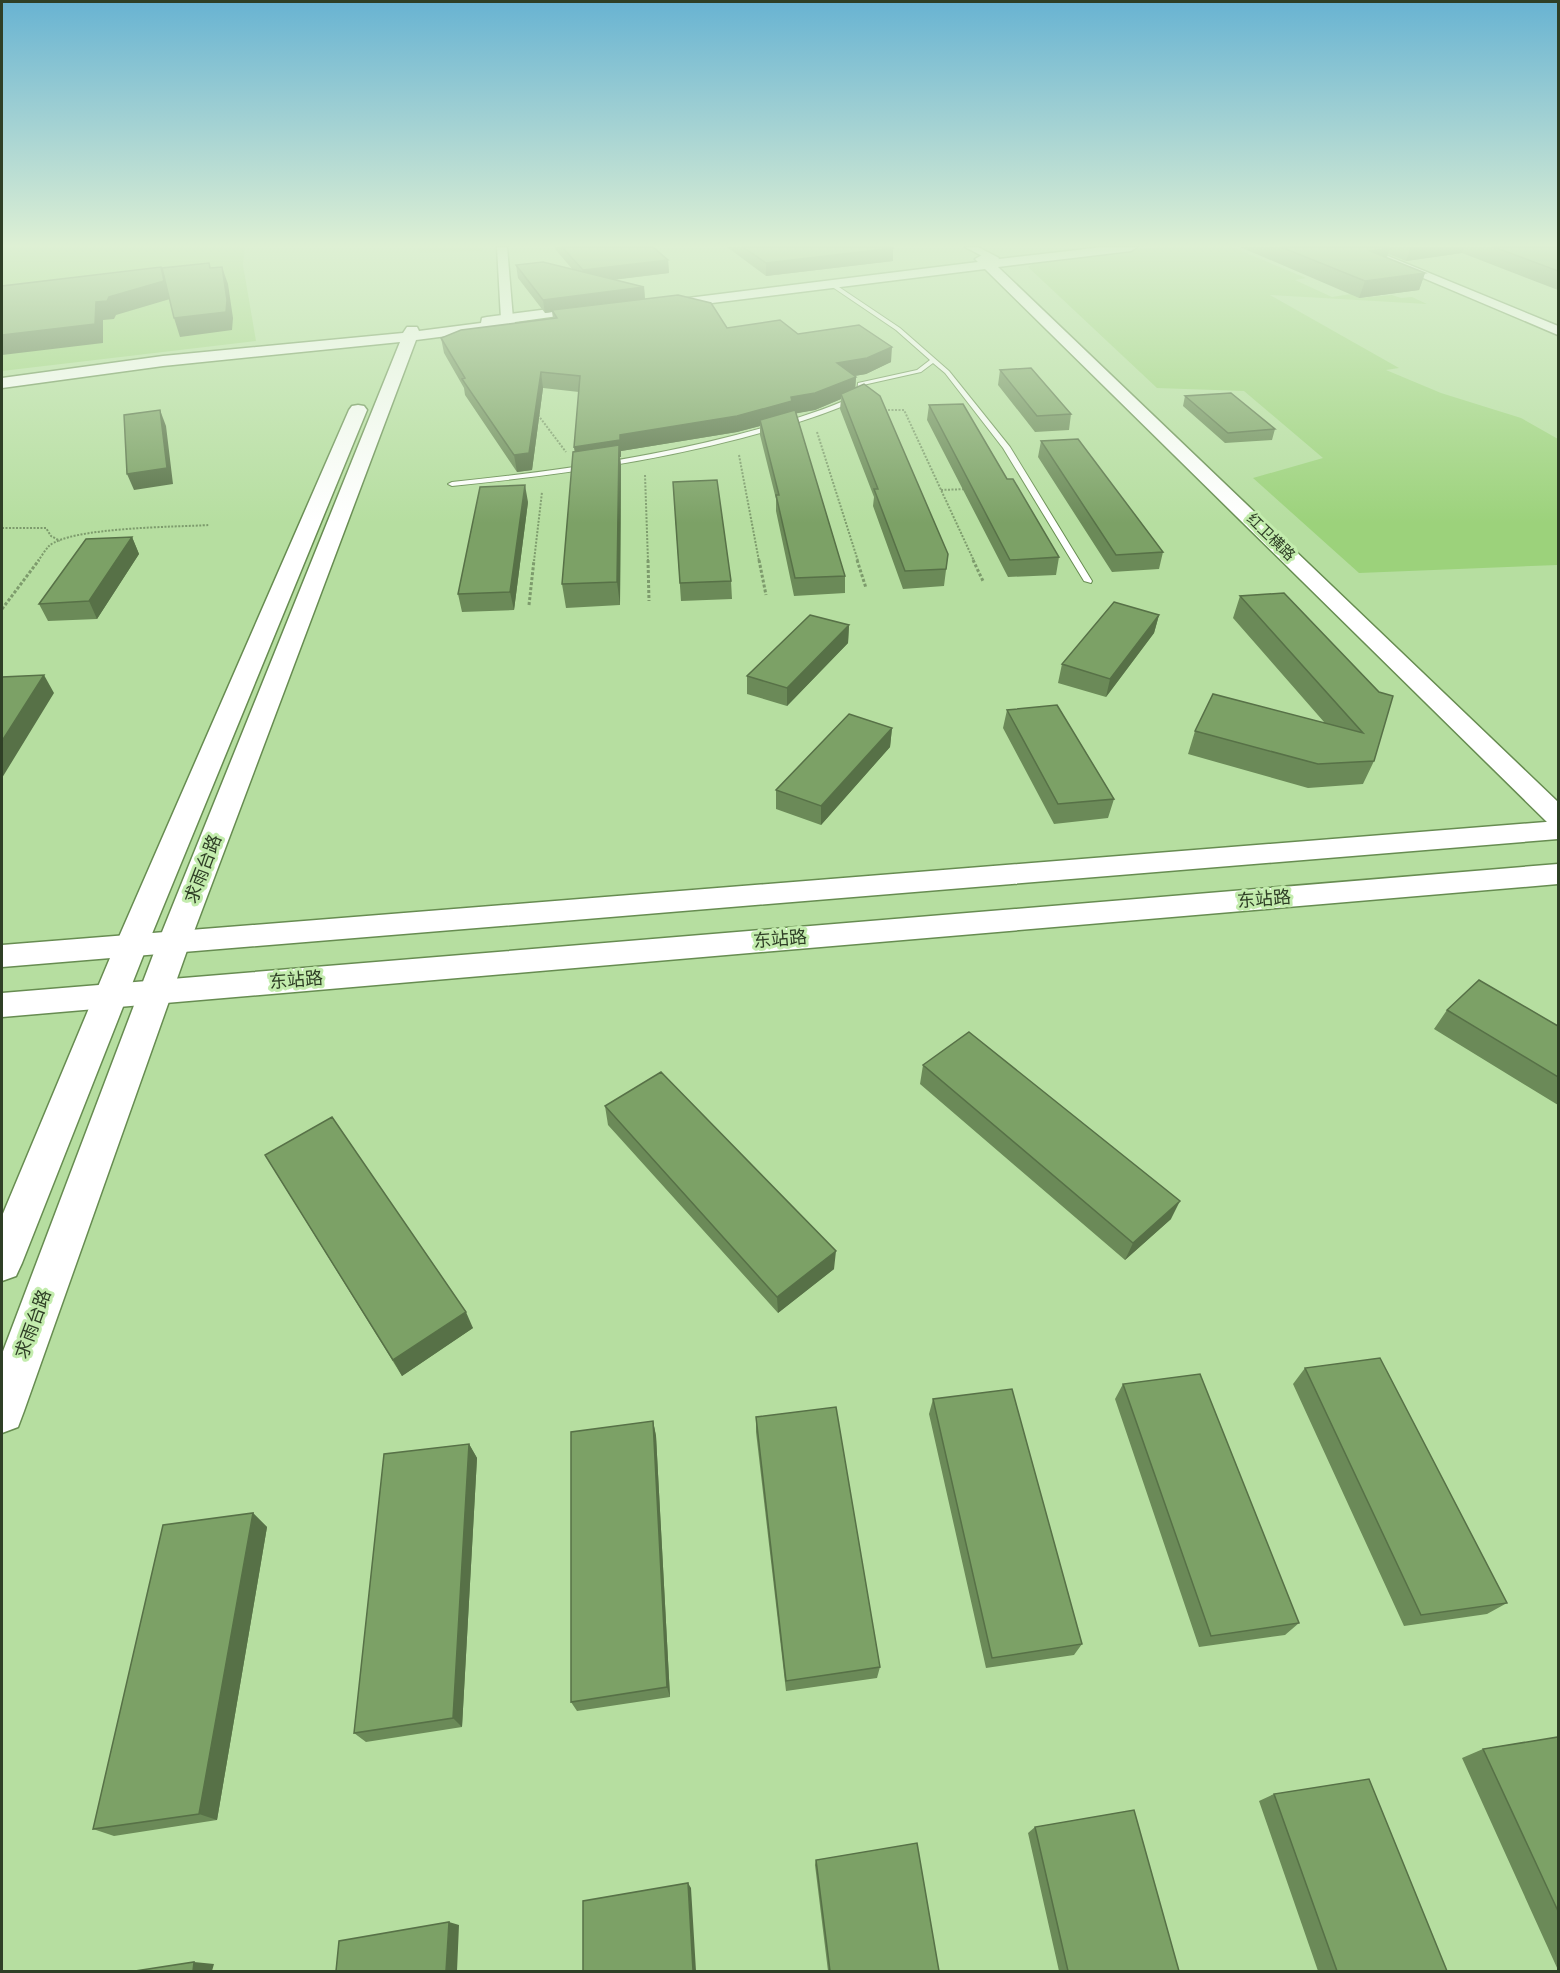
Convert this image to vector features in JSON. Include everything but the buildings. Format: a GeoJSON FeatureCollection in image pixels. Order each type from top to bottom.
{"type":"FeatureCollection","features":[{"type":"Feature","properties":{"kind":"main road"},"geometry":{"type":"LineString","coordinates":[[2,375],[359,339]]}},
{"type":"Feature","properties":{"kind":"main road"},"geometry":{"type":"LineString","coordinates":[[2,383],[163,361],[363,339]]}},
{"type":"Feature","properties":{"kind":"main road","name":"求雨台路"},"geometry":{"type":"LineString","coordinates":[[2,1410],[398,339]]}},
{"type":"Feature","properties":{"kind":"main road","name":"求雨台路"},"geometry":{"type":"LineString","coordinates":[[2,1263],[131,946],[398,339]]}},
{"type":"Feature","properties":{"kind":"main road","name":"红卫横路"},"geometry":{"type":"LineString","coordinates":[[1070,339],[1558,817]]}},
{"type":"Feature","properties":{"kind":"main road","name":"红卫横路"},"geometry":{"type":"LineString","coordinates":[[1075,339],[1428,664]]}},
{"type":"Feature","properties":{"kind":"main road"},"geometry":{"type":"LineString","coordinates":[[2,956],[1558,830]]}},
{"type":"Feature","properties":{"kind":"main road","name":"东站路"},"geometry":{"type":"LineString","coordinates":[[2,1005],[1558,874]]}},
{"type":"Feature","properties":{"kind":"lane"},"geometry":{"type":"LineString","coordinates":[[910,339],[949,375],[1006,447],[1088,581]]}},
{"type":"Feature","properties":{"kind":"lane"},"geometry":{"type":"LineString","coordinates":[[919,371],[934,360]]}},
{"type":"Feature","properties":{"kind":"lane"},"geometry":{"type":"LineString","coordinates":[[452,484],[544,474],[644,459],[736,438],[812,417],[861,396],[860,384],[919,371],[929,372]]}},
{"type":"Feature","properties":{"kind":"lane"},"geometry":{"type":"LineString","coordinates":[[938,373],[949,375]]}},
{"type":"Feature","properties":{"kind":"path"},"geometry":{"type":"LineString","coordinates":[[533,409],[579,469]]}},
{"type":"Feature","properties":{"kind":"path"},"geometry":{"type":"LineString","coordinates":[[881,410],[904,410],[983,580]]}},
{"type":"Feature","properties":{"kind":"path"},"geometry":{"type":"LineString","coordinates":[[812,417],[866,588]]}},
{"type":"Feature","properties":{"kind":"path"},"geometry":{"type":"LineString","coordinates":[[736,438],[766,595]]}},
{"type":"Feature","properties":{"kind":"path"},"geometry":{"type":"LineString","coordinates":[[644,459],[649,601]]}},
{"type":"Feature","properties":{"kind":"path"},"geometry":{"type":"LineString","coordinates":[[529,604],[544,474]]}},
{"type":"Feature","properties":{"kind":"path"},"geometry":{"type":"LineString","coordinates":[[941,490],[974,489]]}},
{"type":"Feature","properties":{"kind":"path"},"geometry":{"type":"LineString","coordinates":[[2,609],[50,545],[102,532],[209,525]]}},
{"type":"Feature","properties":{"kind":"path"},"geometry":{"type":"LineString","coordinates":[[2,528],[45,528],[51,536],[61,541]]}},
{"type":"Feature","properties":{"kind":"shaded area"},"geometry":{"type":"Polygon","coordinates":[[[2,339],[256,339],[256,341],[2,371],[2,339]]]}},
{"type":"Feature","properties":{"kind":"shaded area"},"geometry":{"type":"Polygon","coordinates":[[[1105,339],[1348,339],[1399,368],[1386,370],[1441,393],[1521,418],[1558,439],[1558,565],[1359,573],[1253,478],[1323,458],[1244,391],[1157,388],[1105,339]]]}}]}
